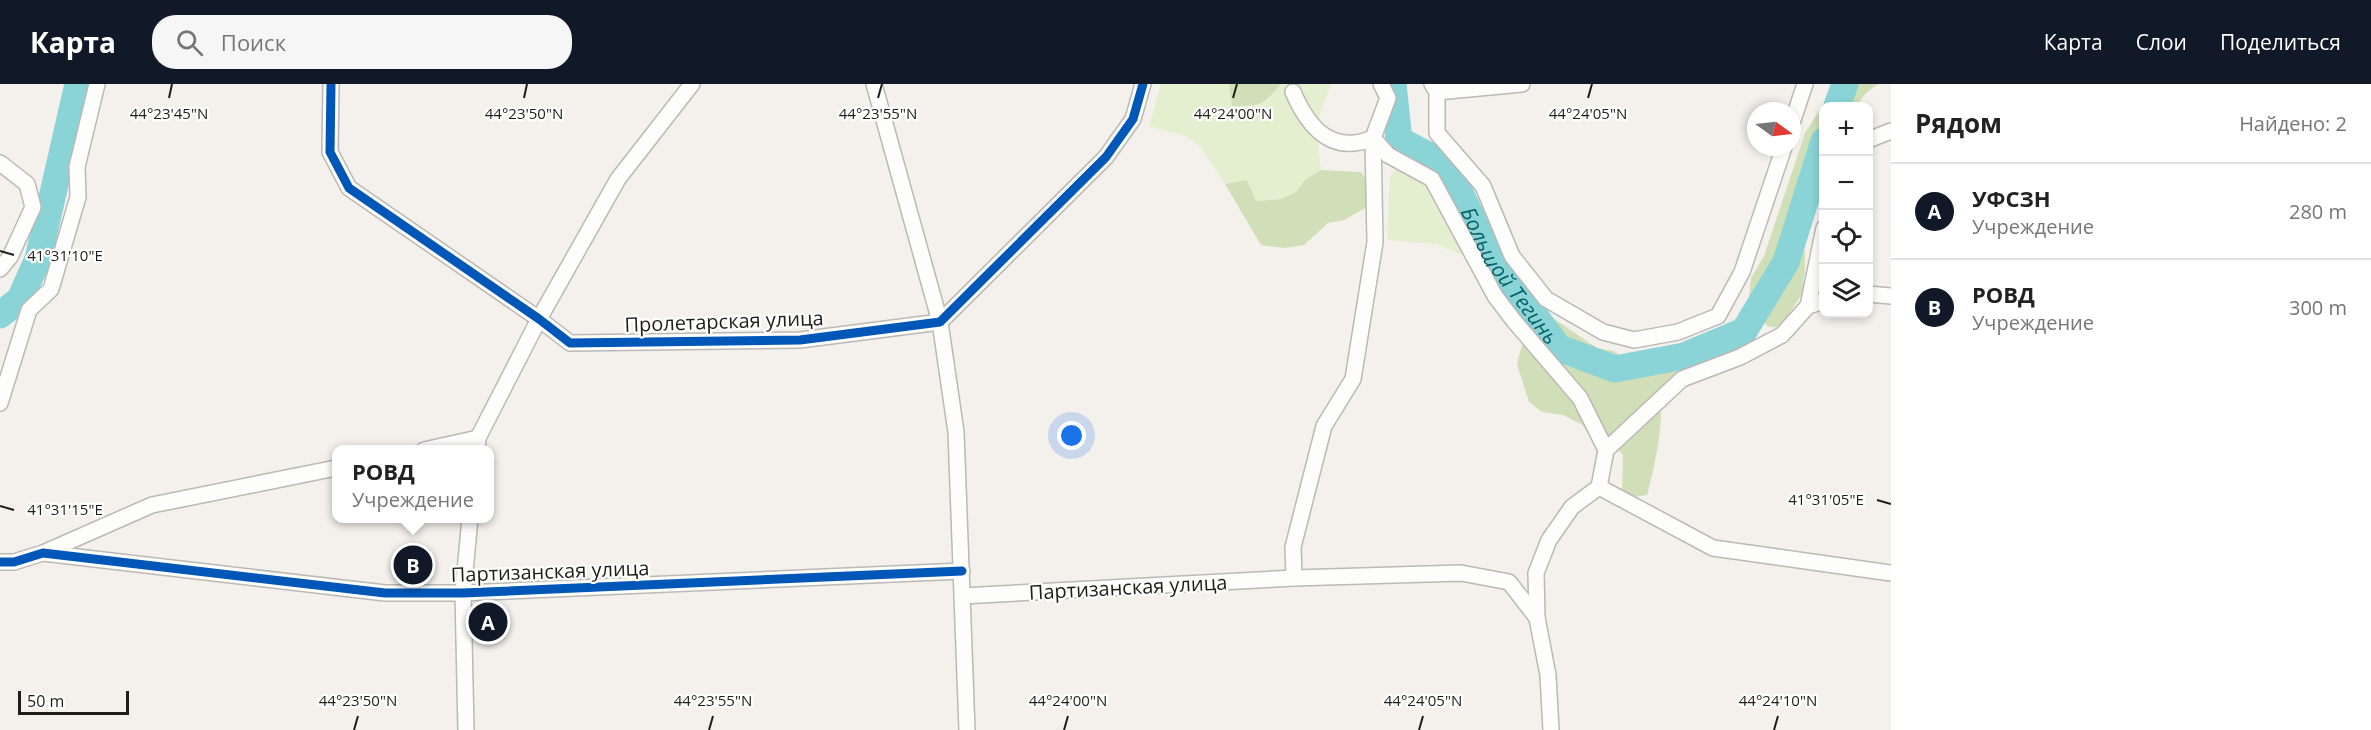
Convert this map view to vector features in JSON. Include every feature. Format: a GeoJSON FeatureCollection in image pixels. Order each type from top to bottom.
{"type":"FeatureCollection","features":[{"type":"Feature","properties":{"kind":"street"},"geometry":{"type":"LineString","coordinates":[[1,394],[29,310],[51,289],[78,197],[77,167],[97,84]]}},
{"type":"Feature","properties":{"kind":"street","name":"Пролетарская улица"},"geometry":{"type":"LineString","coordinates":[[330,84],[330,152],[349,188],[540,319],[570,343],[800,340],[940,322]]}},
{"type":"Feature","properties":{"kind":"street"},"geometry":{"type":"LineString","coordinates":[[477,444],[540,319],[618,179],[692,84]]}},
{"type":"Feature","properties":{"kind":"street"},"geometry":{"type":"LineString","coordinates":[[874,84],[940,322],[956,432],[968,730]]}},
{"type":"Feature","properties":{"kind":"street"},"geometry":{"type":"LineString","coordinates":[[940,322],[1106,157],[1133,119],[1143,84]]}},
{"type":"Feature","properties":{"kind":"street"},"geometry":{"type":"LineString","coordinates":[[1294,578],[1293,547],[1324,426],[1353,379],[1375,242],[1373,138],[1388,98],[1382,84]]}},
{"type":"Feature","properties":{"kind":"street"},"geometry":{"type":"LineString","coordinates":[[1522,84],[1434,88],[1437,133],[1482,186],[1512,256],[1546,299],[1603,332],[1634,340],[1678,332],[1718,315],[1742,272],[1781,156]]}},
{"type":"Feature","properties":{"kind":"street"},"geometry":{"type":"LineString","coordinates":[[1799,102],[1805,84]]}},
{"type":"Feature","properties":{"kind":"street"},"geometry":{"type":"LineString","coordinates":[[1293,93],[1301,111],[1325,138],[1339,144],[1362,142],[1373,138]]}},
{"type":"Feature","properties":{"kind":"street"},"geometry":{"type":"LineString","coordinates":[[1873,138],[1891,131]]}},
{"type":"Feature","properties":{"kind":"street"},"geometry":{"type":"LineString","coordinates":[[1373,138],[1388,155],[1432,179],[1496,296],[1514,321],[1580,398],[1606,450]]}},
{"type":"Feature","properties":{"kind":"street"},"geometry":{"type":"LineString","coordinates":[[0,163],[27,184],[33,207],[10,257],[0,269]]}},
{"type":"Feature","properties":{"kind":"street"},"geometry":{"type":"LineString","coordinates":[[1551,730],[1548,675],[1537,618],[1536,573],[1549,540],[1572,507],[1599,487],[1606,450],[1682,379],[1740,357],[1782,335],[1808,306],[1819,252]]}},
{"type":"Feature","properties":{"kind":"street"},"geometry":{"type":"LineString","coordinates":[[1873,294],[1891,296]]}},
{"type":"Feature","properties":{"kind":"street"},"geometry":{"type":"LineString","coordinates":[[1808,306],[1819,303]]}},
{"type":"Feature","properties":{"kind":"street"},"geometry":{"type":"LineString","coordinates":[[43,553],[152,505],[332,469]]}},
{"type":"Feature","properties":{"kind":"street"},"geometry":{"type":"LineString","coordinates":[[1599,487],[1713,548],[1891,573]]}},
{"type":"Feature","properties":{"kind":"street"},"geometry":{"type":"LineString","coordinates":[[466,730],[463,593],[470,523]]}},
{"type":"Feature","properties":{"kind":"street","name":"Партизанская улица"},"geometry":{"type":"LineString","coordinates":[[0,562],[14,562],[43,553],[385,593],[463,593],[962,571]]}},
{"type":"Feature","properties":{"kind":"street","name":"Партизанская улица"},"geometry":{"type":"LineString","coordinates":[[962,596],[1294,578],[1461,573],[1509,582],[1537,618]]}},
{"type":"Feature","properties":{"kind":"green space"},"geometry":{"type":"Polygon","coordinates":[[[1161,84],[1229,84],[1232,105],[1267,102],[1281,84],[1332,84],[1322,106],[1318,126],[1321,170],[1306,180],[1296,192],[1281,199],[1255,201],[1247,180],[1225,184],[1200,146],[1186,136],[1149,126],[1161,84]]]}},
{"type":"Feature","properties":{"kind":"green space"},"geometry":{"type":"Polygon","coordinates":[[[1229,84],[1281,84],[1265,101],[1232,106],[1229,84]]]}},
{"type":"Feature","properties":{"kind":"green space"},"geometry":{"type":"Polygon","coordinates":[[[1836,84],[1878,84],[1859,102],[1825,102],[1836,84]]]}},
{"type":"Feature","properties":{"kind":"green space"},"geometry":{"type":"Polygon","coordinates":[[[1819,111],[1819,150],[1814,153],[1795,190],[1793,217],[1805,252],[1802,294],[1780,328],[1767,326],[1749,297],[1751,278],[1764,256],[1797,156],[1801,156],[1801,145],[1805,133],[1819,111]]]}},
{"type":"Feature","properties":{"kind":"green space"},"geometry":{"type":"Polygon","coordinates":[[[1397,169],[1404,170],[1429,188],[1464,256],[1436,244],[1387,240],[1390,176],[1397,169]]]}},
{"type":"Feature","properties":{"kind":"green space"},"geometry":{"type":"Polygon","coordinates":[[[1321,170],[1361,172],[1368,181],[1367,207],[1344,220],[1328,223],[1304,245],[1284,248],[1261,245],[1225,184],[1247,180],[1256,201],[1281,199],[1296,192],[1305,180],[1321,170]]]}},
{"type":"Feature","properties":{"kind":"green space"},"geometry":{"type":"Polygon","coordinates":[[[1541,310],[1597,348],[1614,351],[1623,357],[1671,352],[1712,335],[1738,329],[1738,351],[1685,373],[1660,389],[1660,429],[1647,495],[1633,497],[1622,491],[1623,455],[1610,440],[1593,434],[1581,424],[1563,415],[1542,412],[1529,402],[1517,364],[1528,322],[1541,310]]]}},
{"type":"Feature","properties":{"kind":"waterway","name":"Большой Тегинь"},"geometry":{"type":"LineString","coordinates":[[0,315],[20,299],[38,259],[78,84]]}},
{"type":"Feature","properties":{"kind":"waterway","name":"Большой Тегинь"},"geometry":{"type":"LineString","coordinates":[[1393,84],[1399,140],[1447,165],[1491,258],[1559,348],[1615,369],[1684,356],[1744,331],[1786,262],[1819,156]]}},
{"type":"Feature","properties":{"kind":"waterway","name":"Большой Тегинь"},"geometry":{"type":"LineString","coordinates":[[1838,102],[1845,84]]}},
{"type":"Feature","properties":{"kind":"cycle path"},"geometry":{"type":"LineString","coordinates":[[331,84],[330,152],[349,188],[539,319],[570,343],[800,340],[940,322],[1106,157],[1133,119],[1143,84]]}},
{"type":"Feature","properties":{"kind":"cycle path"},"geometry":{"type":"LineString","coordinates":[[0,562],[14,562],[43,553],[385,593],[463,593],[962,571]]}},
{"type":"Feature","properties":{"kind":"place","name":"РОВД"},"geometry":{"type":"Point","coordinates":[413,565]}},
{"type":"Feature","properties":{"kind":"place","name":"УФСЗН"},"geometry":{"type":"Point","coordinates":[488,622]}}]}
